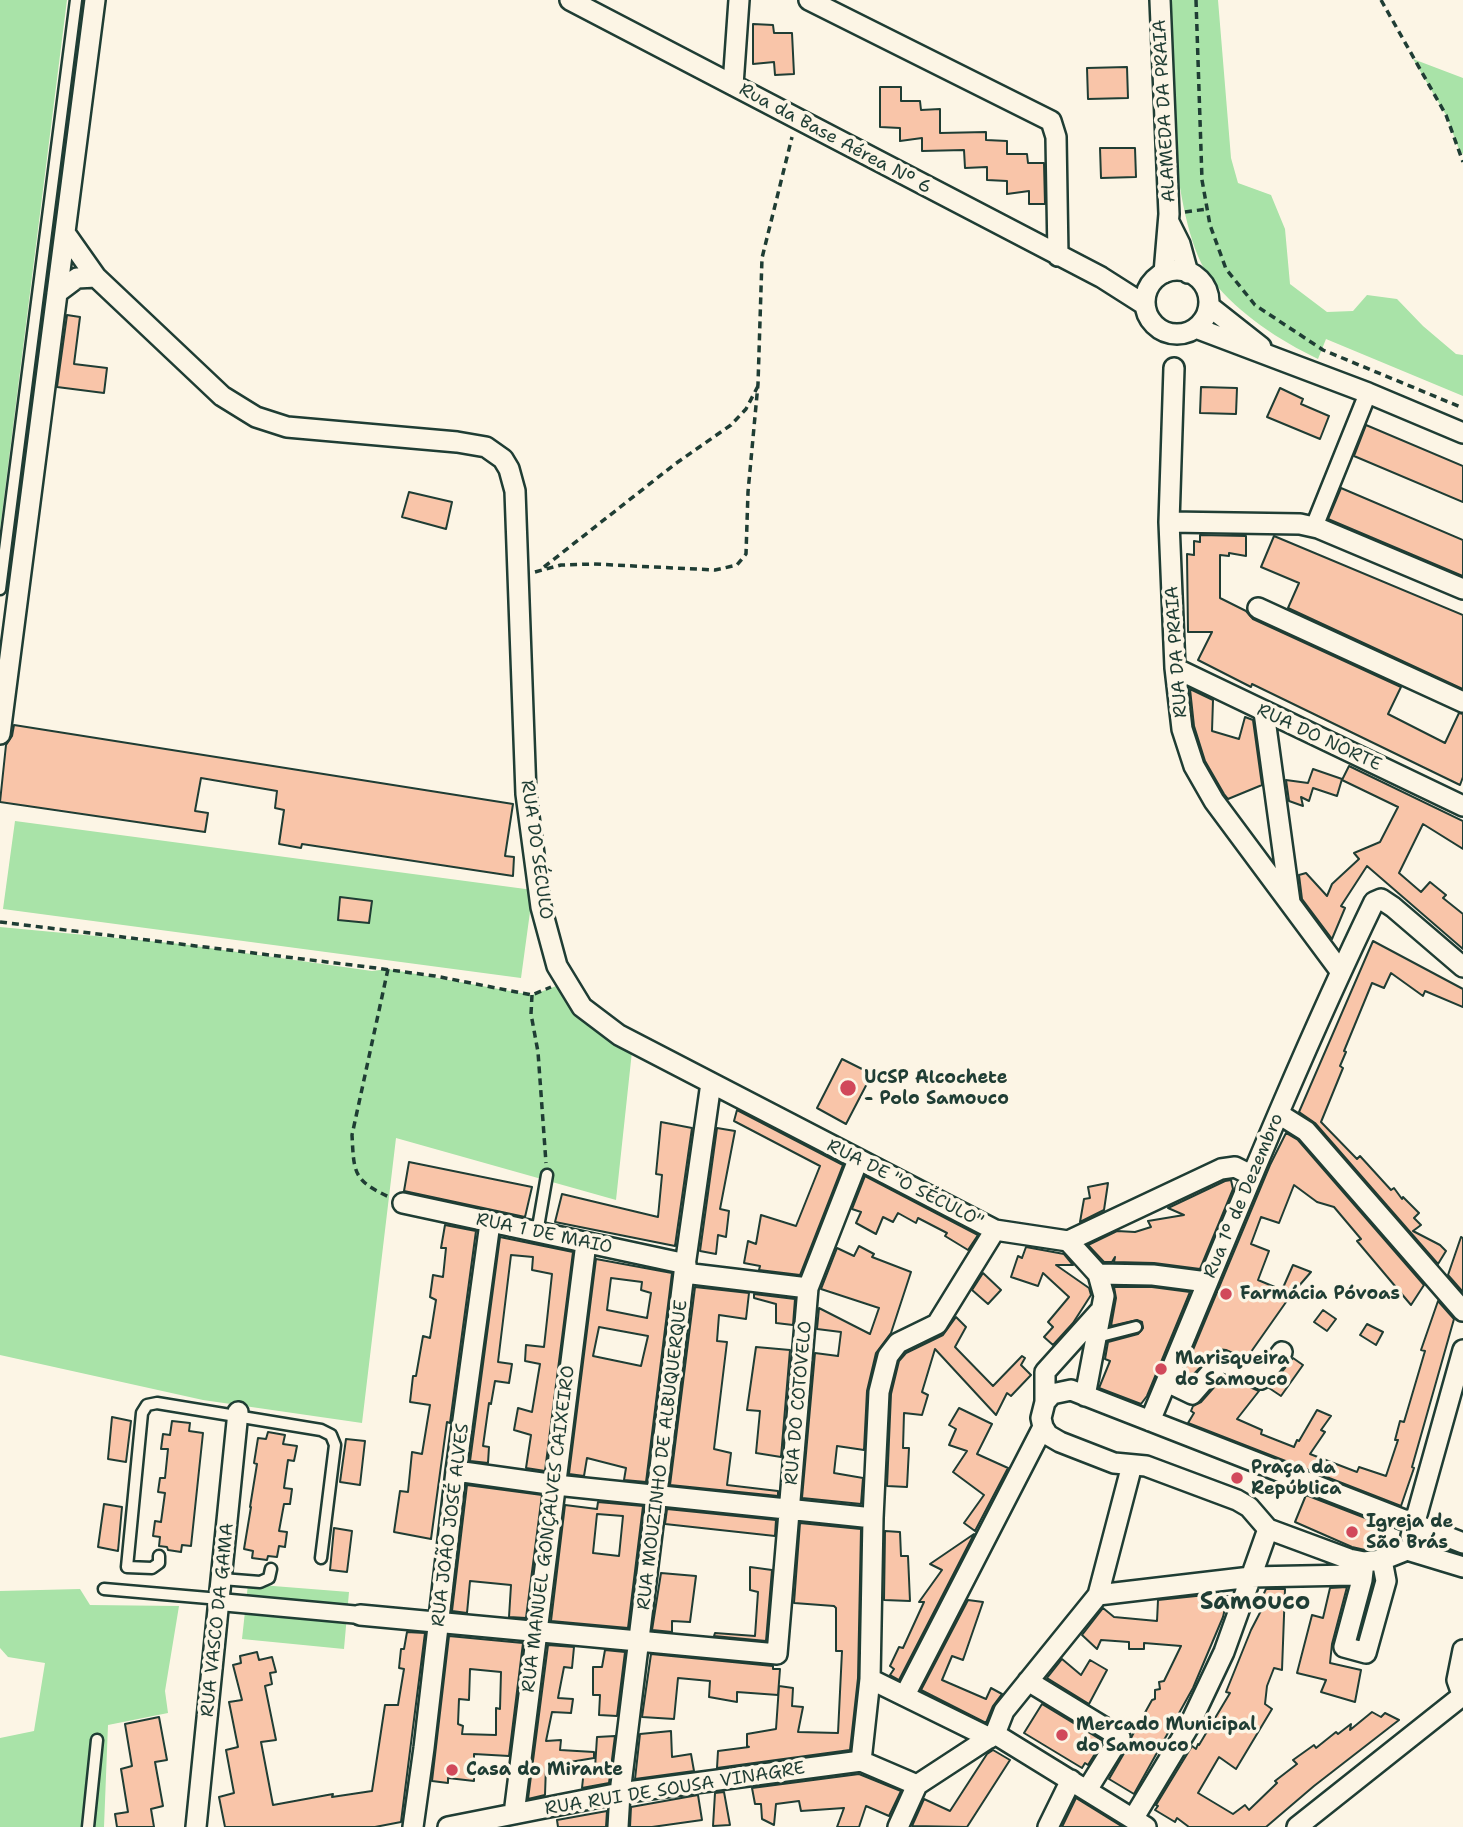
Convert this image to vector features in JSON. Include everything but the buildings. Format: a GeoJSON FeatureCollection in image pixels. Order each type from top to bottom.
{"type":"FeatureCollection","features":[{"type":"Feature","properties":{"kind":"street"},"geometry":{"type":"LineString","coordinates":[[0,734],[95,0]]}},
{"type":"Feature","properties":{"kind":"street","name":"Rua da Base Aérea Nº 6"},"geometry":{"type":"LineString","coordinates":[[570,0],[1101,276]]}},
{"type":"Feature","properties":{"kind":"street"},"geometry":{"type":"LineString","coordinates":[[733,85],[739,0]]}},
{"type":"Feature","properties":{"kind":"street"},"geometry":{"type":"LineString","coordinates":[[809,0],[1051,121],[1056,137],[1058,256]]}},
{"type":"Feature","properties":{"kind":"street","name":"ALAMEDA DA PRAIA"},"geometry":{"type":"LineString","coordinates":[[1160,0],[1169,222]]}},
{"type":"Feature","properties":{"kind":"street"},"geometry":{"type":"LineString","coordinates":[[1169,222],[1180,244],[1188,273]]}},
{"type":"Feature","properties":{"kind":"street"},"geometry":{"type":"LineString","coordinates":[[1101,276],[1158,279],[1173,271],[1188,273],[1205,286],[1209,306],[1205,318],[1196,328],[1176,334],[1161,330],[1148,315],[1145,305],[1146,296],[1158,279],[1169,222]]}},
{"type":"Feature","properties":{"kind":"street","name":"RUA DO SÉCULO"},"geometry":{"type":"LineString","coordinates":[[65,233],[96,277],[222,396],[256,417],[287,427],[486,447],[509,469],[513,479],[520,577],[526,794],[541,907],[557,966],[582,1007],[619,1035],[711,1083]]}},
{"type":"Feature","properties":{"kind":"street"},"geometry":{"type":"LineString","coordinates":[[1101,276],[1145,305]]}},
{"type":"Feature","properties":{"kind":"street"},"geometry":{"type":"LineString","coordinates":[[57,293],[77,278],[96,277]]}},
{"type":"Feature","properties":{"kind":"street"},"geometry":{"type":"LineString","coordinates":[[1209,306],[1273,357]]}},
{"type":"Feature","properties":{"kind":"street"},"geometry":{"type":"LineString","coordinates":[[1196,328],[1368,393],[1463,433]]}},
{"type":"Feature","properties":{"kind":"street","name":"RUA DA PRAIA"},"geometry":{"type":"LineString","coordinates":[[1174,368],[1169,522],[1175,668],[1182,729],[1194,766],[1214,801],[1340,972]]}},
{"type":"Feature","properties":{"kind":"street"},"geometry":{"type":"LineString","coordinates":[[1314,527],[1368,393]]}},
{"type":"Feature","properties":{"kind":"street"},"geometry":{"type":"LineString","coordinates":[[1169,522],[1300,524],[1314,527],[1463,589]]}},
{"type":"Feature","properties":{"kind":"street"},"geometry":{"type":"LineString","coordinates":[[1258,608],[1463,702]]}},
{"type":"Feature","properties":{"kind":"street","name":"RUA DO NORTE"},"geometry":{"type":"LineString","coordinates":[[1175,668],[1463,806]]}},
{"type":"Feature","properties":{"kind":"street"},"geometry":{"type":"LineString","coordinates":[[1264,712],[1290,903]]}},
{"type":"Feature","properties":{"kind":"street","name":"Rua 1º de Dezembro"},"geometry":{"type":"LineString","coordinates":[[1150,1421],[1251,1175],[1340,972],[1374,902],[1381,900],[1393,906],[1463,967]]}},
{"type":"Feature","properties":{"kind":"street","name":"RUA DE \"O SÉCULO\""},"geometry":{"type":"LineString","coordinates":[[711,1083],[995,1230],[1068,1241]]}},
{"type":"Feature","properties":{"kind":"street","name":"RUA MOUZINHO DE ALBUQUERQUE"},"geometry":{"type":"LineString","coordinates":[[618,1827],[685,1268],[711,1083]]}},
{"type":"Feature","properties":{"kind":"street"},"geometry":{"type":"LineString","coordinates":[[1279,1114],[1306,1131],[1463,1311]]}},
{"type":"Feature","properties":{"kind":"street","name":"RUA DO COTOVELO"},"geometry":{"type":"LineString","coordinates":[[640,1642],[777,1654],[808,1288],[858,1160]]}},
{"type":"Feature","properties":{"kind":"street"},"geometry":{"type":"LineString","coordinates":[[1085,1396],[1104,1296],[1098,1274],[1068,1241],[1221,1169],[1236,1167],[1251,1175]]}},
{"type":"Feature","properties":{"kind":"street","name":"RUA 1 DE MAIO"},"geometry":{"type":"LineString","coordinates":[[403,1203],[586,1243],[685,1268],[808,1288]]}},
{"type":"Feature","properties":{"kind":"street","name":"RUA JOÃO JOSÉ ALVES"},"geometry":{"type":"LineString","coordinates":[[412,1827],[490,1223]]}},
{"type":"Feature","properties":{"kind":"street"},"geometry":{"type":"LineString","coordinates":[[917,1785],[861,1761],[870,1679],[879,1392],[888,1356],[898,1343],[937,1324],[995,1230]]}},
{"type":"Feature","properties":{"kind":"street","name":"RUA MANUEL GONÇALVES CAIXEIRO"},"geometry":{"type":"LineString","coordinates":[[514,1814],[586,1243]]}},
{"type":"Feature","properties":{"kind":"street"},"geometry":{"type":"LineString","coordinates":[[1098,1274],[1153,1275],[1207,1282]]}},
{"type":"Feature","properties":{"kind":"street"},"geometry":{"type":"LineString","coordinates":[[1100,1312],[1045,1372],[1045,1402],[1041,1418],[1048,1435],[1114,1463],[1146,1466],[1237,1500],[1249,1507],[1268,1529],[1349,1559],[1373,1561]]}},
{"type":"Feature","properties":{"kind":"street"},"geometry":{"type":"LineString","coordinates":[[1407,1550],[1463,1350]]}},
{"type":"Feature","properties":{"kind":"street"},"geometry":{"type":"LineString","coordinates":[[1167,1381],[1192,1394],[1221,1361],[1261,1379],[1282,1352]]}},
{"type":"Feature","properties":{"kind":"street"},"geometry":{"type":"LineString","coordinates":[[1045,1402],[1052,1394],[1071,1390],[1463,1543]]}},
{"type":"Feature","properties":{"kind":"street","name":"RUA VASCO DA GAMA"},"geometry":{"type":"LineString","coordinates":[[196,1827],[238,1414]]}},
{"type":"Feature","properties":{"kind":"street"},"geometry":{"type":"LineString","coordinates":[[905,1695],[1043,1427]]}},
{"type":"Feature","properties":{"kind":"street"},"geometry":{"type":"LineString","coordinates":[[898,1827],[917,1785],[993,1736],[1004,1711],[1098,1595],[1132,1465]]}},
{"type":"Feature","properties":{"kind":"street"},"geometry":{"type":"LineString","coordinates":[[456,1471],[556,1485],[873,1518]]}},
{"type":"Feature","properties":{"kind":"street"},"geometry":{"type":"LineString","coordinates":[[870,1679],[993,1736],[1139,1823],[1224,1652],[1268,1529]]}},
{"type":"Feature","properties":{"kind":"street"},"geometry":{"type":"LineString","coordinates":[[1098,1595],[1251,1577],[1352,1576],[1373,1561],[1407,1550],[1463,1567]]}},
{"type":"Feature","properties":{"kind":"street"},"geometry":{"type":"LineString","coordinates":[[220,1600],[640,1642]]}},
{"type":"Feature","properties":{"kind":"street"},"geometry":{"type":"LineString","coordinates":[[1297,1827],[1462,1696],[1457,1680],[1463,1650]]}},
{"type":"Feature","properties":{"kind":"street"},"geometry":{"type":"LineString","coordinates":[[1028,1681],[1120,1737],[1048,1827]]}},
{"type":"Feature","properties":{"kind":"street","name":"RUA RUI DE SOUSA VINAGRE"},"geometry":{"type":"LineString","coordinates":[[448,1827],[620,1793],[861,1761]]}},
{"type":"Feature","properties":{"kind":"lane"},"geometry":{"type":"LineString","coordinates":[[0,589],[76,0]]}},
{"type":"Feature","properties":{"kind":"lane"},"geometry":{"type":"LineString","coordinates":[[537,1233],[547,1175]]}},
{"type":"Feature","properties":{"kind":"lane"},"geometry":{"type":"LineString","coordinates":[[1097,1337],[1136,1327]]}},
{"type":"Feature","properties":{"kind":"lane"},"geometry":{"type":"LineString","coordinates":[[159,1556],[159,1563],[152,1568],[127,1567],[142,1413],[147,1405],[157,1403],[238,1414],[321,1430],[331,1435],[335,1445],[321,1558]]}},
{"type":"Feature","properties":{"kind":"lane"},"geometry":{"type":"LineString","coordinates":[[222,1579],[260,1582],[269,1578],[271,1569]]}},
{"type":"Feature","properties":{"kind":"lane"},"geometry":{"type":"LineString","coordinates":[[104,1589],[220,1600]]}},
{"type":"Feature","properties":{"kind":"lane"},"geometry":{"type":"LineString","coordinates":[[88,1827],[97,1740]]}},
{"type":"Feature","properties":{"kind":"path"},"geometry":{"type":"LineString","coordinates":[[1196,0],[1202,180],[1210,225],[1226,270],[1255,304],[1323,350],[1463,408]]}},
{"type":"Feature","properties":{"kind":"path"},"geometry":{"type":"LineString","coordinates":[[1381,0],[1446,115],[1463,162]]}},
{"type":"Feature","properties":{"kind":"path"},"geometry":{"type":"LineString","coordinates":[[520,577],[561,565],[715,570],[737,565],[746,554],[748,492],[758,384],[762,258],[792,136],[803,122]]}},
{"type":"Feature","properties":{"kind":"path"},"geometry":{"type":"LineString","coordinates":[[541,570],[676,464],[731,425],[746,409],[758,384]]}},
{"type":"Feature","properties":{"kind":"path"},"geometry":{"type":"LineString","coordinates":[[0,922],[388,970],[532,995],[566,982]]}},
{"type":"Feature","properties":{"kind":"path"},"geometry":{"type":"LineString","coordinates":[[388,970],[352,1135],[353,1163],[359,1180],[373,1190],[403,1203]]}},
{"type":"Feature","properties":{"kind":"path"},"geometry":{"type":"LineString","coordinates":[[532,995],[531,1014],[538,1052],[547,1175]]}},
{"type":"Feature","properties":{"kind":"green space"},"geometry":{"type":"Polygon","coordinates":[[[0,0],[67,0],[0,530],[0,0]]]}},
{"type":"Feature","properties":{"kind":"green space"},"geometry":{"type":"Polygon","coordinates":[[[1164,0],[1218,0],[1231,158],[1238,183],[1271,195],[1285,229],[1290,284],[1327,312],[1353,311],[1367,295],[1397,299],[1456,354],[1463,355],[1463,396],[1326,339],[1318,359],[1261,326],[1212,280],[1198,256],[1180,187],[1174,147],[1164,0]]]}},
{"type":"Feature","properties":{"kind":"green space"},"geometry":{"type":"Polygon","coordinates":[[[1413,59],[1463,78],[1463,154],[1446,115],[1413,59]]]}},
{"type":"Feature","properties":{"kind":"green space"},"geometry":{"type":"Polygon","coordinates":[[[15,821],[533,890],[521,978],[3,909],[15,821]]]}},
{"type":"Feature","properties":{"kind":"green space"},"geometry":{"type":"Polygon","coordinates":[[[0,927],[181,944],[372,971],[388,969],[532,995],[567,982],[633,1042],[616,1200],[396,1138],[362,1423],[203,1400],[0,1355],[0,927]]]}},
{"type":"Feature","properties":{"kind":"green space"},"geometry":{"type":"Polygon","coordinates":[[[248,1584],[349,1592],[344,1649],[242,1639],[248,1584]]]}},
{"type":"Feature","properties":{"kind":"green space"},"geometry":{"type":"Polygon","coordinates":[[[80,1589],[90,1605],[179,1606],[165,1691],[168,1713],[108,1725],[104,1827],[0,1827],[0,1738],[34,1731],[45,1663],[8,1657],[0,1648],[0,1591],[80,1589]]]}},
{"type":"Feature","properties":{"kind":"place","name":"UCSP Alcochete - Polo Samouco"},"geometry":{"type":"Point","coordinates":[848,1088]}},
{"type":"Feature","properties":{"kind":"place","name":"Farmácia Póvoas"},"geometry":{"type":"Point","coordinates":[1226,1294]}},
{"type":"Feature","properties":{"kind":"place","name":"Marisqueira do Samouco"},"geometry":{"type":"Point","coordinates":[1161,1369]}},
{"type":"Feature","properties":{"kind":"place","name":"Praça da República"},"geometry":{"type":"Point","coordinates":[1237,1478]}},
{"type":"Feature","properties":{"kind":"place","name":"Igreja de São Brás"},"geometry":{"type":"Point","coordinates":[1352,1532]}},
{"type":"Feature","properties":{"kind":"place","name":"Mercado Municipal do Samouco"},"geometry":{"type":"Point","coordinates":[1062,1735]}},
{"type":"Feature","properties":{"kind":"place","name":"Casa do Mirante"},"geometry":{"type":"Point","coordinates":[452,1770]}},
{"type":"Feature","properties":{"kind":"district","name":"Samouco"},"geometry":{"type":"Point","coordinates":[1255,1603]}}]}
